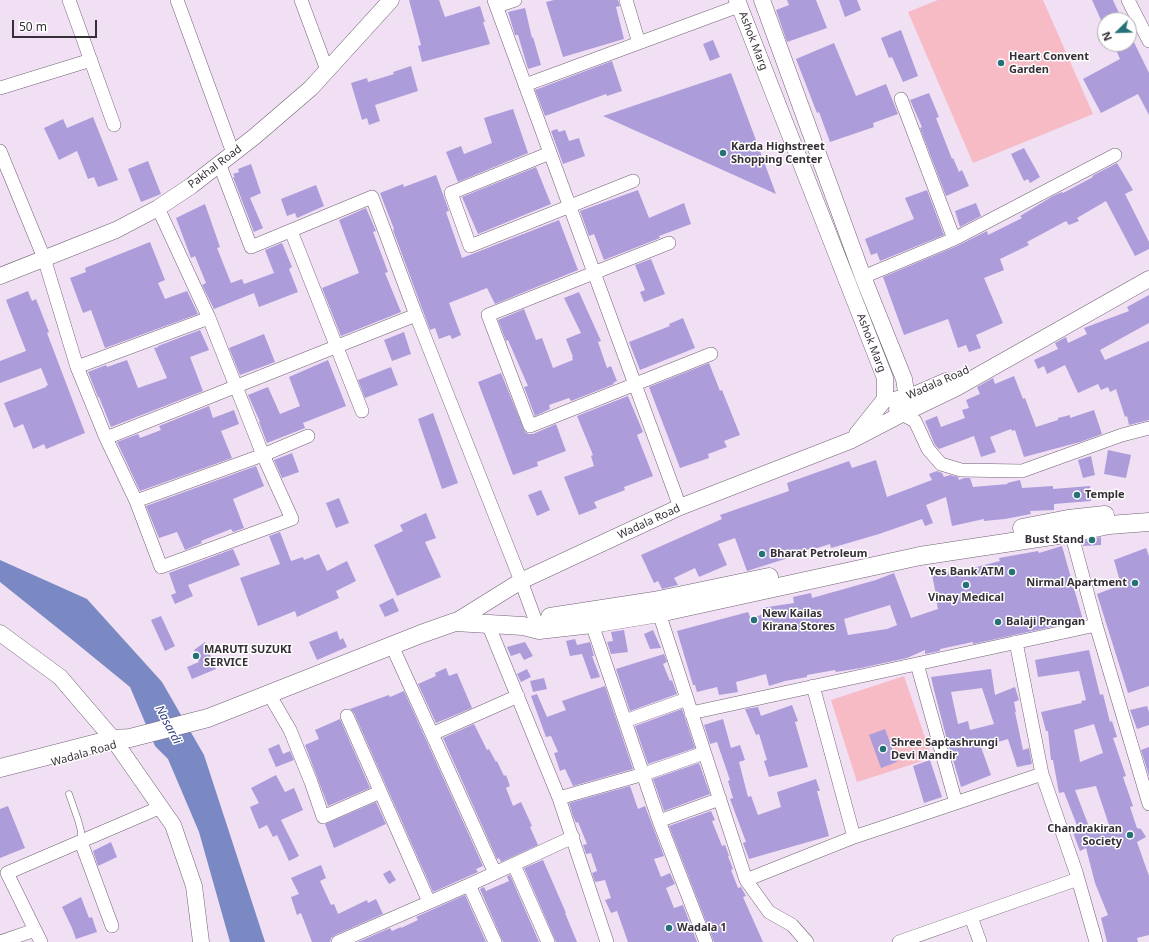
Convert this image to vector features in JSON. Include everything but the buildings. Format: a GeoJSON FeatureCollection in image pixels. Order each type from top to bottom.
{"type":"FeatureCollection","features":[{"type":"Feature","properties":{"kind":"main road"},"geometry":{"type":"LineString","coordinates":[[1069,526],[1149,510]]}},
{"type":"Feature","properties":{"kind":"main road"},"geometry":{"type":"LineString","coordinates":[[120,741],[208,718],[455,622],[533,625],[592,624],[659,613],[761,585],[930,544],[999,533],[1069,526],[1149,522]]}},
{"type":"Feature","properties":{"kind":"main road"},"geometry":{"type":"LineString","coordinates":[[533,625],[654,601],[761,585]]}},
{"type":"Feature","properties":{"kind":"main road","name":"Wadala Road"},"geometry":{"type":"LineString","coordinates":[[0,768],[120,741]]}},
{"type":"Feature","properties":{"kind":"main road","name":"Wadala Road"},"geometry":{"type":"LineString","coordinates":[[0,777],[120,741]]}},
{"type":"Feature","properties":{"kind":"street"},"geometry":{"type":"LineString","coordinates":[[69,0],[114,125]]}},
{"type":"Feature","properties":{"kind":"street"},"geometry":{"type":"LineString","coordinates":[[177,0],[233,153]]}},
{"type":"Feature","properties":{"kind":"street"},"geometry":{"type":"LineString","coordinates":[[301,0],[327,70]]}},
{"type":"Feature","properties":{"kind":"street","name":"Pakhal Road"},"geometry":{"type":"LineString","coordinates":[[0,276],[116,230],[158,208],[191,186],[311,88],[391,0]]}},
{"type":"Feature","properties":{"kind":"street"},"geometry":{"type":"LineString","coordinates":[[515,0],[495,3],[680,507]]}},
{"type":"Feature","properties":{"kind":"street"},"geometry":{"type":"LineString","coordinates":[[626,0],[639,43]]}},
{"type":"Feature","properties":{"kind":"street","name":"Ashok Marg"},"geometry":{"type":"LineString","coordinates":[[762,0],[863,277],[904,379],[907,398],[902,414]]}},
{"type":"Feature","properties":{"kind":"street"},"geometry":{"type":"LineString","coordinates":[[1128,0],[1149,41]]}},
{"type":"Feature","properties":{"kind":"street"},"geometry":{"type":"LineString","coordinates":[[526,85],[639,43],[738,3]]}},
{"type":"Feature","properties":{"kind":"street","name":"Ashok Marg"},"geometry":{"type":"LineString","coordinates":[[738,3],[885,378],[885,399]]}},
{"type":"Feature","properties":{"kind":"street"},"geometry":{"type":"LineString","coordinates":[[0,88],[91,60]]}},
{"type":"Feature","properties":{"kind":"street"},"geometry":{"type":"LineString","coordinates":[[901,99],[954,239]]}},
{"type":"Feature","properties":{"kind":"street"},"geometry":{"type":"LineString","coordinates":[[0,151],[44,258],[77,367],[106,438],[136,501],[162,567],[292,519],[235,386],[209,318],[158,208]]}},
{"type":"Feature","properties":{"kind":"street"},"geometry":{"type":"LineString","coordinates":[[550,152],[451,193],[470,246],[633,181]]}},
{"type":"Feature","properties":{"kind":"street"},"geometry":{"type":"LineString","coordinates":[[863,277],[954,239],[1115,155]]}},
{"type":"Feature","properties":{"kind":"street"},"geometry":{"type":"LineString","coordinates":[[219,163],[251,248],[372,197],[416,315],[522,581],[533,625]]}},
{"type":"Feature","properties":{"kind":"street"},"geometry":{"type":"LineString","coordinates":[[291,231],[362,411]]}},
{"type":"Feature","properties":{"kind":"street"},"geometry":{"type":"LineString","coordinates":[[669,243],[488,315],[530,426],[711,354]]}},
{"type":"Feature","properties":{"kind":"street","name":"Wadala Road"},"geometry":{"type":"LineString","coordinates":[[885,399],[902,414],[968,382],[1110,296],[1149,269]]}},
{"type":"Feature","properties":{"kind":"street","name":"Wadala Road"},"geometry":{"type":"LineString","coordinates":[[885,399],[907,398],[953,378],[1110,296],[1149,279]]}},
{"type":"Feature","properties":{"kind":"street"},"geometry":{"type":"LineString","coordinates":[[106,438],[416,315]]}},
{"type":"Feature","properties":{"kind":"street"},"geometry":{"type":"LineString","coordinates":[[77,367],[209,318]]}},
{"type":"Feature","properties":{"kind":"street"},"geometry":{"type":"LineString","coordinates":[[852,440],[885,399]]}},
{"type":"Feature","properties":{"kind":"street"},"geometry":{"type":"LineString","coordinates":[[852,440],[902,414],[915,421],[928,449],[941,464],[961,470],[1022,471],[1122,435],[1146,430]]}},
{"type":"Feature","properties":{"kind":"street"},"geometry":{"type":"LineString","coordinates":[[136,501],[264,455],[308,436]]}},
{"type":"Feature","properties":{"kind":"street","name":"Wadala Road"},"geometry":{"type":"LineString","coordinates":[[455,622],[522,581],[680,507],[852,440]]}},
{"type":"Feature","properties":{"kind":"street"},"geometry":{"type":"LineString","coordinates":[[1069,526],[1096,625],[1149,803]]}},
{"type":"Feature","properties":{"kind":"street"},"geometry":{"type":"LineString","coordinates":[[659,613],[746,880],[769,912],[792,924],[807,942]]}},
{"type":"Feature","properties":{"kind":"street"},"geometry":{"type":"LineString","coordinates":[[488,624],[559,798],[607,942]]}},
{"type":"Feature","properties":{"kind":"street"},"geometry":{"type":"LineString","coordinates":[[592,624],[659,821],[706,942]]}},
{"type":"Feature","properties":{"kind":"street"},"geometry":{"type":"LineString","coordinates":[[691,713],[1096,625]]}},
{"type":"Feature","properties":{"kind":"street"},"geometry":{"type":"LineString","coordinates":[[0,633],[60,677],[120,741],[173,825],[194,886],[201,942]]}},
{"type":"Feature","properties":{"kind":"street"},"geometry":{"type":"LineString","coordinates":[[1016,642],[1042,774],[1078,879],[1096,942]]}},
{"type":"Feature","properties":{"kind":"street"},"geometry":{"type":"LineString","coordinates":[[392,646],[495,873]]}},
{"type":"Feature","properties":{"kind":"street"},"geometry":{"type":"LineString","coordinates":[[917,664],[956,803]]}},
{"type":"Feature","properties":{"kind":"street"},"geometry":{"type":"LineString","coordinates":[[814,686],[854,837]]}},
{"type":"Feature","properties":{"kind":"street"},"geometry":{"type":"LineString","coordinates":[[269,694],[290,730],[311,782],[323,818],[380,792]]}},
{"type":"Feature","properties":{"kind":"street"},"geometry":{"type":"LineString","coordinates":[[432,734],[518,696]]}},
{"type":"Feature","properties":{"kind":"street"},"geometry":{"type":"LineString","coordinates":[[625,721],[687,700]]}},
{"type":"Feature","properties":{"kind":"street"},"geometry":{"type":"LineString","coordinates":[[347,716],[429,902]]}},
{"type":"Feature","properties":{"kind":"street"},"geometry":{"type":"LineString","coordinates":[[559,798],[644,774],[704,753]]}},
{"type":"Feature","properties":{"kind":"street"},"geometry":{"type":"LineString","coordinates":[[746,880],[854,837],[1042,774]]}},
{"type":"Feature","properties":{"kind":"street"},"geometry":{"type":"LineString","coordinates":[[659,821],[720,799]]}},
{"type":"Feature","properties":{"kind":"street"},"geometry":{"type":"LineString","coordinates":[[0,942],[38,936],[4,874],[161,807]]}},
{"type":"Feature","properties":{"kind":"street"},"geometry":{"type":"LineString","coordinates":[[338,942],[514,865],[573,837]]}},
{"type":"Feature","properties":{"kind":"street"},"geometry":{"type":"LineString","coordinates":[[81,842],[112,926]]}},
{"type":"Feature","properties":{"kind":"street"},"geometry":{"type":"LineString","coordinates":[[514,865],[548,942]]}},
{"type":"Feature","properties":{"kind":"street"},"geometry":{"type":"LineString","coordinates":[[899,942],[1078,879]]}},
{"type":"Feature","properties":{"kind":"street"},"geometry":{"type":"LineString","coordinates":[[469,885],[495,942]]}},
{"type":"Feature","properties":{"kind":"street"},"geometry":{"type":"LineString","coordinates":[[971,917],[980,942]]}},
{"type":"Feature","properties":{"kind":"lane"},"geometry":{"type":"LineString","coordinates":[[69,794],[81,831],[81,842]]}},
{"type":"Feature","properties":{"kind":"shaded area","name":"Heart Convent Garden"},"geometry":{"type":"Polygon","coordinates":[[[938,0],[1043,0],[1093,114],[973,163],[908,12],[938,0]]]}},
{"type":"Feature","properties":{"kind":"shaded area"},"geometry":{"type":"Polygon","coordinates":[[[904,676],[932,758],[857,782],[831,700],[904,676]]]}},
{"type":"Feature","properties":{"kind":"water","name":"Nasardi"},"geometry":{"type":"Polygon","coordinates":[[[0,560],[87,599],[162,682],[204,755],[265,942],[230,942],[199,832],[168,759],[155,746],[130,687],[0,582],[0,560]]]}},
{"type":"Feature","properties":{"kind":"place","name":"Heart Convent Garden"},"geometry":{"type":"Point","coordinates":[1001,63]}},
{"type":"Feature","properties":{"kind":"place","name":"Karda Highstreet Shopping Center"},"geometry":{"type":"Point","coordinates":[723,153]}},
{"type":"Feature","properties":{"kind":"place","name":"Temple"},"geometry":{"type":"Point","coordinates":[1077,495]}},
{"type":"Feature","properties":{"kind":"place","name":"Bust Stand"},"geometry":{"type":"Point","coordinates":[1092,540]}},
{"type":"Feature","properties":{"kind":"place","name":"Bharat Petroleum"},"geometry":{"type":"Point","coordinates":[762,554]}},
{"type":"Feature","properties":{"kind":"place","name":"Yes Bank ATM"},"geometry":{"type":"Point","coordinates":[1012,572]}},
{"type":"Feature","properties":{"kind":"place","name":"Nirmal Apartment"},"geometry":{"type":"Point","coordinates":[1135,583]}},
{"type":"Feature","properties":{"kind":"place","name":"Vinay Medical"},"geometry":{"type":"Point","coordinates":[966,585]}},
{"type":"Feature","properties":{"kind":"place","name":"New Kailas Kirana Stores"},"geometry":{"type":"Point","coordinates":[754,620]}},
{"type":"Feature","properties":{"kind":"place","name":"Balaji Prangan"},"geometry":{"type":"Point","coordinates":[998,622]}},
{"type":"Feature","properties":{"kind":"place","name":"MARUTI SUZUKI SERVICE"},"geometry":{"type":"Point","coordinates":[196,656]}},
{"type":"Feature","properties":{"kind":"place","name":"Shree Saptashrungi Devi Mandir"},"geometry":{"type":"Point","coordinates":[883,749]}},
{"type":"Feature","properties":{"kind":"place","name":"Chandrakiran Society"},"geometry":{"type":"Point","coordinates":[1130,835]}},
{"type":"Feature","properties":{"kind":"place","name":"Wadala 1"},"geometry":{"type":"Point","coordinates":[669,928]}}]}
